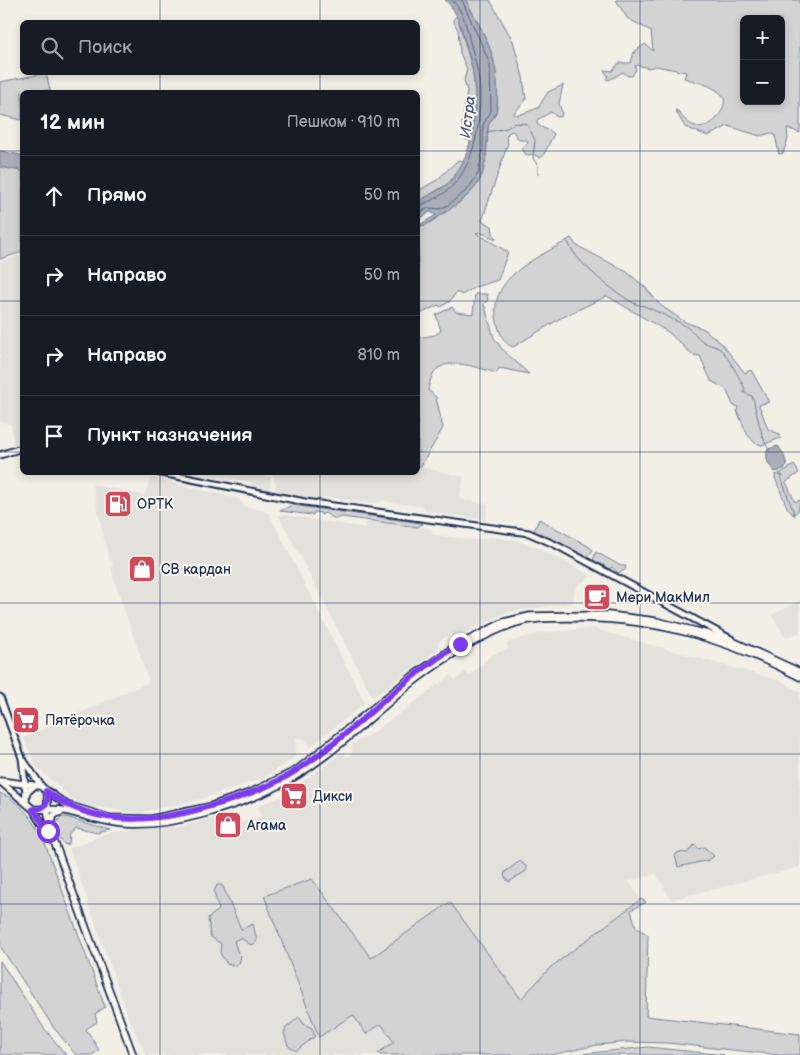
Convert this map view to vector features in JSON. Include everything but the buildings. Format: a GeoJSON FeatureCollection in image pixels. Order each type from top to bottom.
{"type":"FeatureCollection","features":[{"type":"Feature","properties":{"kind":"main road"},"geometry":{"type":"LineString","coordinates":[[0,781],[41,788],[59,801],[75,809],[110,818],[128,820],[151,819],[190,811],[252,792],[285,777],[317,756],[413,676],[453,648],[490,628],[517,618],[546,614],[608,615],[656,621],[738,643],[800,672]]}},
{"type":"Feature","properties":{"kind":"main road"},"geometry":{"type":"LineString","coordinates":[[0,781],[33,808],[64,810],[107,822],[143,824],[192,815],[254,797],[288,781],[319,760],[443,660],[473,642],[518,623],[546,618],[609,619],[656,625],[702,634],[750,652],[800,677]]}},
{"type":"Feature","properties":{"kind":"main road"},"geometry":{"type":"LineString","coordinates":[[41,788],[30,788],[26,793],[25,800],[33,808],[54,841]]}},
{"type":"Feature","properties":{"kind":"main road"},"geometry":{"type":"LineString","coordinates":[[41,788],[48,801],[47,809],[54,841],[133,1055]]}},
{"type":"Feature","properties":{"kind":"main road"},"geometry":{"type":"LineString","coordinates":[[33,808],[48,801]]}},
{"type":"Feature","properties":{"kind":"main road"},"geometry":{"type":"LineString","coordinates":[[51,830],[54,815],[64,810]]}},
{"type":"Feature","properties":{"kind":"street"},"geometry":{"type":"LineString","coordinates":[[0,455],[20,449]]}},
{"type":"Feature","properties":{"kind":"street"},"geometry":{"type":"LineString","coordinates":[[172,475],[305,502],[529,533],[556,545],[738,643]]}},
{"type":"Feature","properties":{"kind":"street"},"geometry":{"type":"LineString","coordinates":[[702,634],[704,624]]}},
{"type":"Feature","properties":{"kind":"street"},"geometry":{"type":"LineString","coordinates":[[0,697],[22,758],[26,793]]}},
{"type":"Feature","properties":{"kind":"street"},"geometry":{"type":"LineString","coordinates":[[22,758],[41,788]]}},
{"type":"Feature","properties":{"kind":"street"},"geometry":{"type":"LineString","coordinates":[[9,783],[18,781],[24,771]]}},
{"type":"Feature","properties":{"kind":"shaded area"},"geometry":{"type":"Polygon","coordinates":[[[466,0],[490,0],[513,41],[523,77],[526,100],[513,114],[519,115],[538,108],[548,92],[563,85],[559,104],[562,112],[561,117],[557,117],[551,112],[537,120],[539,126],[554,134],[543,156],[540,158],[533,154],[526,155],[522,148],[528,143],[527,140],[519,140],[513,131],[509,132],[506,137],[508,143],[482,221],[492,226],[496,239],[479,232],[476,233],[508,252],[498,280],[475,287],[462,295],[457,292],[449,302],[441,307],[438,305],[420,314],[420,226],[433,221],[466,197],[480,180],[486,159],[488,126],[497,107],[497,81],[492,54],[486,38],[466,0]]]}},
{"type":"Feature","properties":{"kind":"shaded area"},"geometry":{"type":"Polygon","coordinates":[[[616,0],[800,0],[800,133],[787,128],[788,139],[783,153],[779,154],[775,135],[771,133],[760,136],[728,126],[708,136],[685,127],[675,110],[688,122],[697,126],[706,126],[719,115],[724,101],[723,96],[715,89],[684,78],[686,72],[656,66],[648,68],[638,65],[635,66],[636,69],[632,76],[628,76],[623,72],[609,80],[606,79],[608,76],[604,70],[612,71],[619,63],[631,63],[634,52],[645,44],[653,51],[651,31],[627,18],[616,0]]]}},
{"type":"Feature","properties":{"kind":"shaded area"},"geometry":{"type":"Polygon","coordinates":[[[457,15],[473,72],[475,95],[470,140],[466,140],[462,124],[467,91],[464,80],[467,69],[460,53],[458,30],[453,20],[457,15]]]}},
{"type":"Feature","properties":{"kind":"shaded area"},"geometry":{"type":"Polygon","coordinates":[[[36,75],[46,75],[50,90],[20,90],[20,120],[0,115],[0,82],[36,75]]]}},
{"type":"Feature","properties":{"kind":"shaded area"},"geometry":{"type":"Polygon","coordinates":[[[458,160],[464,161],[449,183],[420,201],[420,190],[437,180],[458,160]]]}},
{"type":"Feature","properties":{"kind":"shaded area"},"geometry":{"type":"Polygon","coordinates":[[[0,167],[20,171],[20,253],[0,259],[0,167]]]}},
{"type":"Feature","properties":{"kind":"shaded area"},"geometry":{"type":"Polygon","coordinates":[[[571,238],[576,245],[627,272],[645,287],[660,305],[685,322],[704,329],[722,344],[745,373],[751,370],[769,402],[759,405],[768,429],[779,434],[781,438],[762,445],[755,443],[747,434],[737,411],[738,407],[733,405],[726,389],[711,381],[700,356],[693,355],[668,332],[607,296],[561,318],[513,347],[507,344],[498,326],[496,309],[499,295],[506,282],[529,262],[571,238]]]}},
{"type":"Feature","properties":{"kind":"shaded area"},"geometry":{"type":"Polygon","coordinates":[[[20,256],[20,446],[14,447],[11,424],[0,422],[0,261],[20,256]]]}},
{"type":"Feature","properties":{"kind":"shaded area"},"geometry":{"type":"Polygon","coordinates":[[[475,294],[487,294],[488,300],[484,304],[494,338],[502,349],[529,374],[499,368],[497,373],[473,366],[456,364],[447,364],[434,372],[428,390],[436,397],[443,428],[420,466],[420,338],[435,335],[441,331],[436,315],[452,307],[456,312],[473,314],[475,294]]]}},
{"type":"Feature","properties":{"kind":"shaded area"},"geometry":{"type":"Polygon","coordinates":[[[794,465],[799,473],[786,482],[795,502],[800,500],[798,511],[793,515],[787,507],[775,478],[776,474],[783,477],[781,473],[794,465]]]}},
{"type":"Feature","properties":{"kind":"shaded area"},"geometry":{"type":"Polygon","coordinates":[[[420,466],[464,477],[459,499],[488,504],[485,520],[426,511],[424,507],[384,501],[372,503],[325,497],[324,501],[277,493],[273,475],[420,475],[420,466]]]}},
{"type":"Feature","properties":{"kind":"shaded area"},"geometry":{"type":"Polygon","coordinates":[[[212,475],[267,475],[271,477],[270,491],[251,486],[252,482],[212,475]]]}},
{"type":"Feature","properties":{"kind":"shaded area"},"geometry":{"type":"Polygon","coordinates":[[[151,478],[239,499],[244,506],[268,512],[365,703],[310,747],[305,739],[296,738],[295,757],[264,778],[198,800],[137,813],[83,805],[72,799],[37,767],[23,738],[149,682],[114,579],[112,571],[113,561],[109,560],[92,484],[144,495],[151,478]]]}},
{"type":"Feature","properties":{"kind":"shaded area"},"geometry":{"type":"Polygon","coordinates":[[[292,505],[422,524],[418,527],[342,517],[335,519],[325,513],[321,515],[321,513],[314,512],[313,515],[280,511],[292,505]]]}},
{"type":"Feature","properties":{"kind":"shaded area"},"geometry":{"type":"Polygon","coordinates":[[[278,514],[366,528],[367,522],[432,529],[432,535],[477,540],[491,537],[515,540],[540,549],[592,576],[575,587],[573,603],[507,612],[456,637],[449,635],[437,642],[439,646],[436,651],[373,698],[278,514]]]}},
{"type":"Feature","properties":{"kind":"shaded area"},"geometry":{"type":"Polygon","coordinates":[[[539,519],[593,550],[589,556],[585,556],[534,531],[539,519]]]}},
{"type":"Feature","properties":{"kind":"shaded area"},"geometry":{"type":"Polygon","coordinates":[[[596,552],[621,566],[626,566],[625,570],[618,573],[612,567],[609,569],[593,560],[596,552]]]}},
{"type":"Feature","properties":{"kind":"shaded area"},"geometry":{"type":"Polygon","coordinates":[[[800,601],[800,633],[785,637],[772,615],[800,601]]]}},
{"type":"Feature","properties":{"kind":"shaded area"},"geometry":{"type":"Polygon","coordinates":[[[591,628],[781,681],[800,692],[800,867],[671,900],[656,874],[628,881],[641,899],[551,967],[521,999],[506,979],[371,959],[312,879],[320,1037],[353,1015],[381,1023],[394,1042],[379,1053],[380,1055],[146,1055],[130,1021],[69,849],[105,834],[173,825],[175,828],[216,817],[220,830],[232,826],[231,823],[234,822],[236,825],[261,816],[258,806],[284,796],[343,752],[347,757],[352,753],[352,744],[374,732],[451,675],[455,680],[466,672],[469,676],[493,654],[508,649],[507,643],[539,633],[591,628]]]}},
{"type":"Feature","properties":{"kind":"shaded area"},"geometry":{"type":"Polygon","coordinates":[[[0,793],[13,800],[25,811],[43,838],[105,1007],[95,1014],[97,1022],[86,1029],[99,1050],[92,1055],[76,1055],[54,1028],[0,946],[0,793]]]}},
{"type":"Feature","properties":{"kind":"shaded area"},"geometry":{"type":"Polygon","coordinates":[[[61,817],[110,830],[97,833],[77,828],[70,834],[69,844],[65,845],[60,839],[56,824],[61,817]]]}},
{"type":"Feature","properties":{"kind":"shaded area"},"geometry":{"type":"Polygon","coordinates":[[[694,845],[699,849],[704,847],[714,856],[709,860],[678,867],[675,855],[679,852],[687,853],[694,845]]]}},
{"type":"Feature","properties":{"kind":"shaded area"},"geometry":{"type":"Polygon","coordinates":[[[520,861],[527,867],[526,871],[509,882],[504,876],[505,872],[520,861]]]}},
{"type":"Feature","properties":{"kind":"shaded area"},"geometry":{"type":"Polygon","coordinates":[[[312,879],[371,958],[450,902],[521,999],[551,967],[641,899],[646,902],[631,910],[636,927],[648,935],[646,1016],[800,1034],[800,1055],[779,1055],[667,1043],[627,1042],[597,1045],[551,1055],[380,1055],[378,1053],[394,1042],[381,1024],[366,1034],[353,1015],[319,1037],[264,896],[312,879]]]}},
{"type":"Feature","properties":{"kind":"shaded area"},"geometry":{"type":"Polygon","coordinates":[[[217,885],[222,885],[241,929],[253,924],[257,941],[253,945],[241,938],[234,941],[241,956],[239,964],[235,966],[227,964],[220,953],[221,944],[210,936],[208,918],[219,910],[214,892],[217,885]]]}},
{"type":"Feature","properties":{"kind":"shaded area"},"geometry":{"type":"Polygon","coordinates":[[[0,961],[44,1028],[66,1055],[0,1055],[0,961]]]}},
{"type":"Feature","properties":{"kind":"shaded area"},"geometry":{"type":"Polygon","coordinates":[[[299,1017],[304,1024],[312,1028],[315,1036],[296,1051],[288,1046],[284,1033],[286,1028],[299,1017]]]}},
{"type":"Feature","properties":{"kind":"shaded area"},"geometry":{"type":"Polygon","coordinates":[[[648,1047],[724,1055],[572,1055],[648,1047]]]}},
{"type":"Feature","properties":{"kind":"water"},"geometry":{"type":"Polygon","coordinates":[[[445,0],[466,0],[482,30],[494,62],[497,107],[488,126],[486,159],[480,179],[474,188],[456,205],[433,221],[420,226],[436,215],[430,212],[420,219],[420,201],[449,183],[463,163],[471,138],[475,111],[472,66],[458,20],[445,0]]]}},
{"type":"Feature","properties":{"kind":"water"},"geometry":{"type":"Polygon","coordinates":[[[0,151],[20,155],[20,171],[0,167],[0,151]]]}},
{"type":"Feature","properties":{"kind":"water"},"geometry":{"type":"Polygon","coordinates":[[[778,446],[783,453],[787,465],[784,469],[775,472],[768,462],[767,452],[768,449],[778,446]]]}},
{"type":"Feature","properties":{"kind":"waterway"},"geometry":{"type":"LineString","coordinates":[[487,132],[507,128],[515,123],[527,124],[535,140],[533,158],[538,166],[538,174]]}},
{"type":"Feature","properties":{"kind":"waterway"},"geometry":{"type":"LineString","coordinates":[[568,242],[586,267],[613,290],[633,303],[654,310],[685,326],[702,341],[723,352],[743,385],[745,389],[743,392],[752,396],[761,430],[769,450]]}},
{"type":"Feature","properties":{"kind":"waterway"},"geometry":{"type":"LineString","coordinates":[[779,472],[795,516]]}},
{"type":"Feature","properties":{"kind":"waterway"},"geometry":{"type":"LineString","coordinates":[[140,475],[144,476]]}},
{"type":"Feature","properties":{"kind":"place","name":"ОРТК"},"geometry":{"type":"Point","coordinates":[118,504]}},
{"type":"Feature","properties":{"kind":"place","name":"СВ кардан"},"geometry":{"type":"Point","coordinates":[142,569]}},
{"type":"Feature","properties":{"kind":"place","name":"Мери МакМил"},"geometry":{"type":"Point","coordinates":[597,597]}},
{"type":"Feature","properties":{"kind":"place","name":"Пятёрочка"},"geometry":{"type":"Point","coordinates":[26,720]}},
{"type":"Feature","properties":{"kind":"place","name":"Дикси"},"geometry":{"type":"Point","coordinates":[294,796]}},
{"type":"Feature","properties":{"kind":"place","name":"Агама"},"geometry":{"type":"Point","coordinates":[228,825]}},
{"type":"Feature","properties":{"kind":"route"},"geometry":{"type":"LineString","coordinates":[[48,831],[33,809],[43,808],[46,805],[48,801],[46,791],[59,801],[75,809],[110,818],[128,820],[170,816],[208,807],[270,785],[317,756],[413,676],[460,644]]}},
{"type":"Feature","properties":{"kind":"water label","name":"Истра"},"geometry":{"type":"Point","coordinates":[468,117]}}]}
